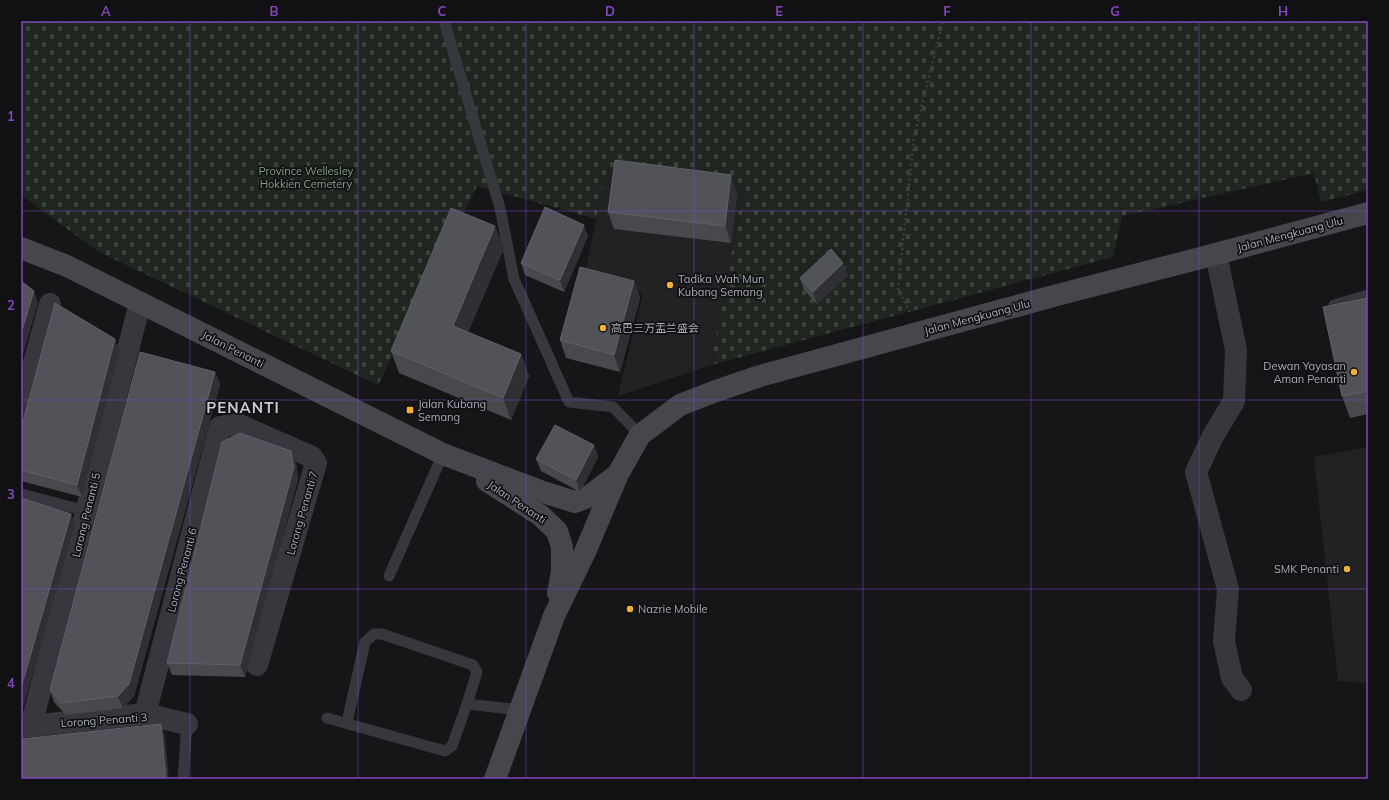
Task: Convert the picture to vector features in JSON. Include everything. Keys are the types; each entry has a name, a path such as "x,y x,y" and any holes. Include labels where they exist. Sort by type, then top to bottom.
{"main road":[{"name":"Jalan Mengkuang Ulu","path":"554,616 585,552 618,474 640,434 680,405 760,376 1061,294 1368,213"},
{"path":"21,231 67,266"},
{"name":"Jalan Penanti","path":"21,248 67,266 443,454 540,515 557,532 562,547 562,571 554,616"},
{"name":"Jalan Penanti","path":"443,454 543,492 575,502 588,497 618,474"},
{"path":"495,779 554,616"}],"street":[{"path":"1216,254 1236,350 1234,401 1213,436 1196,472 1228,589 1224,641 1232,678 1241,690"},
{"name":"Lorong Penanti 5","path":"26,727 87,511 140,303"},
{"path":"21,411 50,304"},
{"name":"Lorong Penanti 7","path":"220,426 237,424 312,457 316,463 257,665"},
{"name":"Lorong Penanti 6","path":"144,714 220,426"},
{"name":"Lorong Penanti 3","path":"26,727 144,714 187,724"}],"lane":[{"path":"444,21 500,208 514,279 569,402 613,407 640,434"},
{"path":"1334,305 1368,295"},
{"path":"388,576 443,454"},
{"path":"21,494 87,511"},
{"path":"327,718 347,722 444,751 452,746 477,672 473,665 382,634 374,634 365,642 347,722"},
{"path":"467,704 520,710"},
{"path":"183,779 187,724"}],"path":[{"path":"920,332 898,289 914,137 943,21"}],"shaded area":[{"name":"Tadika Wah Mun Kubang Semang","path":"607,169 744,186 711,365 618,396 643,293 584,277"},
{"name":"SMK Penanti","path":"1368,447 1368,683 1338,681 1314,457"}],"green space":[{"name":"Province Wellesley Hokkien Cemetery","path":"21,21 1368,21 1368,190 1321,202 1314,173 1122,216 1113,257 711,365 744,186 607,169 596,219 477,186 378,385 99,252 21,195"}],"building":[{"path":"615,160 731,175 725,226 608,212"},
{"path":"545,207 584,225 560,280 521,263"},
{"path":"451,208 495,226 453,326 521,354 503,398 391,351"},
{"path":"831,249 843,263 813,292 800,278"},
{"name":"高巴三万盂兰盛会","path":"580,267 634,281 614,355 560,340"},
{"path":"21,281 34,291 21,334"},
{"name":"Dewan Yayasan Aman Penanti","path":"1368,298 1368,391 1342,396 1323,307"},
{"path":"55,303 115,339 77,485 21,470 21,429"},
{"path":"140,352 215,372 129,684 118,696 61,703 50,690"},
{"path":"555,425 594,445 576,480 536,459"},
{"path":"240,433 291,451 294,467 240,665 167,663 222,442"},
{"path":"21,498 71,514 21,688"},
{"path":"161,724 166,779 21,779 21,739"}],"place":[{"name":"Tadika Wah Mun Kubang Semang","path":"670,285"},
{"name":"高巴三万盂兰盛会","path":"603,328"},
{"name":"Dewan Yayasan Aman Penanti","path":"1354,372"},
{"name":"Jalan Kubang Semang","path":"410,410"},
{"name":"SMK Penanti","path":"1347,569"},
{"name":"Nazrie Mobile","path":"630,609"}],"district":[{"name":"PENANTI","path":"243,407"}]}
